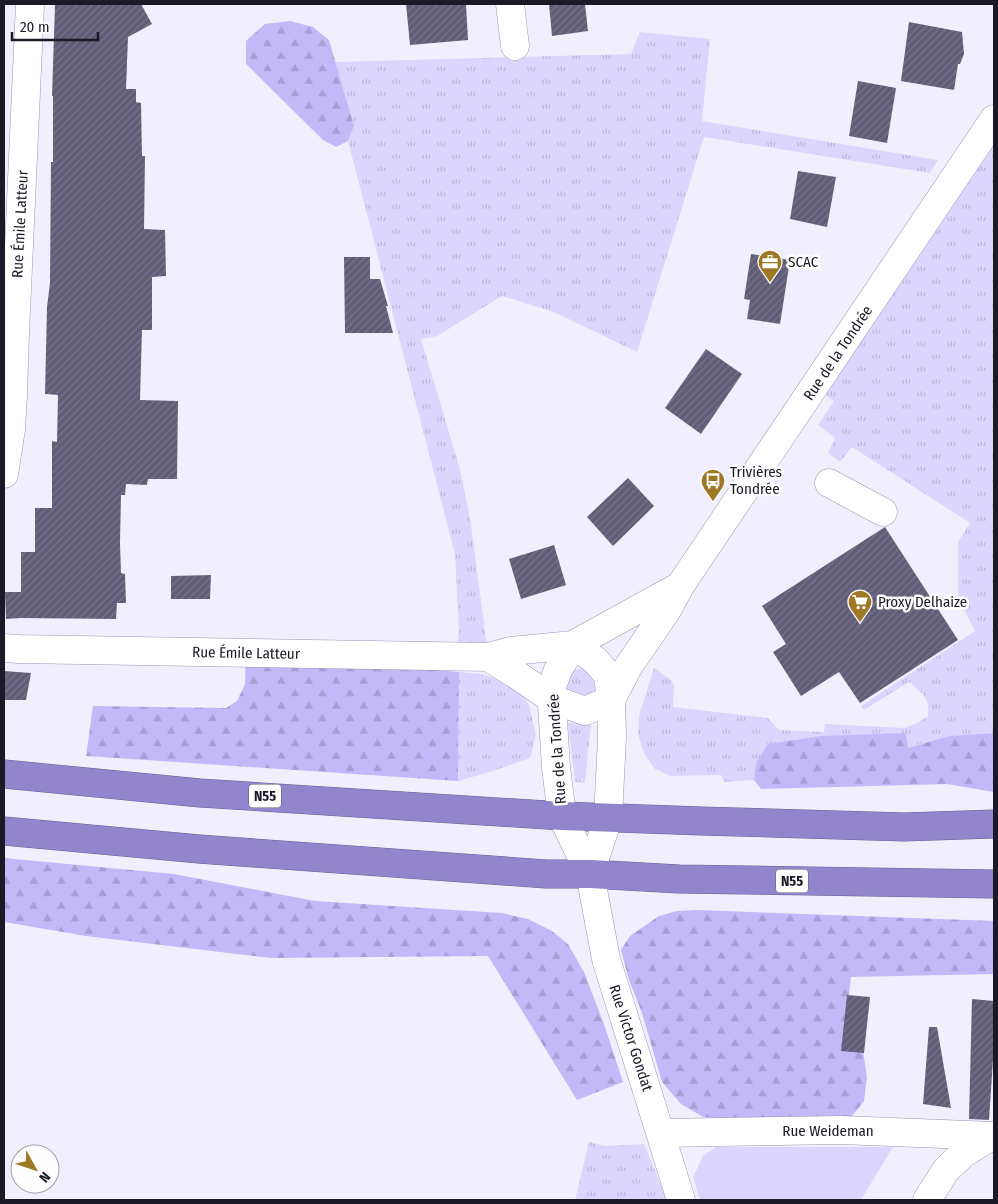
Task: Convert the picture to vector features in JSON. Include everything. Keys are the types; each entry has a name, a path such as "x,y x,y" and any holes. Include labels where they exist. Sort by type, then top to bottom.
{"highway":[{"name":"N55","path":"4,774 200,792 562,816 904,827 994,824"},
{"name":"N55","path":"4,831 199,849 536,874 590,874 679,879 994,884"}],"street":[{"name":"Rue Émile Latteur","path":"4,474 11,429 13,396 30,4"},
{"path":"510,4 515,46"},
{"name":"Rue de la Tondrée","path":"590,874 608,818 612,700 628,667 667,610 680,586 994,119"},
{"path":"829,482 883,512"},
{"name":"Rue de la Tondrée","path":"590,874 562,816 556,767 551,690 558,670 573,645 680,586"},
{"name":"Rue Émile Latteur","path":"4,648 488,657 511,651 573,645"},
{"path":"488,657 552,699 585,711 612,700 608,675 595,660 573,645"},
{"name":"Rue Victor Gondat","path":"590,874 606,959 682,1200"},
{"name":"Rue Weideman","path":"661,1133 841,1130 993,1136"},
{"path":"927,1200 946,1170 964,1153 993,1136"}],"green space":[{"path":"290,21 313,27 329,40 354,126 348,141 336,147 323,140 246,64 246,41 265,24"},
{"path":"640,32 710,39 702,121 938,160 930,173 704,137 637,352 554,312 502,296 437,336 421,339 460,469 470,518 487,646 456,656 459,631 455,554 348,141 354,126 335,62 631,54"},
{"path":"994,119 994,733 949,736 907,748 906,733 756,763 754,780 724,782 721,775 670,776 654,768 644,753 638,735 639,716 654,668 670,679 674,685 673,707 768,718 779,730 824,732 825,724 905,728 928,716 928,704 924,696 909,682 864,710 861,706 975,631 958,598 958,542 970,523 852,447 840,462 828,453 835,438 818,425 834,401 815,387"},
{"path":"246,653 459,672 458,781 86,756 93,706 226,708 237,701 245,684"},
{"path":"582,668 588,669 596,676 597,693 589,701 566,691 568,676 573,671"},
{"path":"459,672 482,674 519,689 529,705 536,735 530,758 458,781"},
{"path":"568,723 591,724 585,783 575,782"},
{"path":"906,733 908,748 949,736 994,733 994,792 947,784 761,789 754,780 756,763 768,744 822,736"},
{"path":"4,858 174,874 315,901 502,913 528,919 552,931 568,944 584,972 623,1082 577,1100 488,956 271,958 86,936 4,922"},
{"path":"697,910 994,921 994,974 851,977 845,1030 863,1051 867,1077 864,1101 841,1130 703,1117 681,1104 662,1082 621,950 630,936 659,916 677,911"},
{"path":"589,1142 605,1146 644,1144 667,1200 575,1200"},
{"path":"716,1147 893,1147 861,1200 700,1200 693,1177 703,1156"}],"building":[{"path":"55,4 141,4 152,24 128,37 126,89 136,89 136,102 141,103 142,156 145,156 144,229 165,230 166,276 152,277 152,330 142,330 140,400 178,401 177,479 148,479 147,485 126,484 125,495 121,495 121,573 125,574 126,603 117,603 116,619 6,619 5,592 21,592 21,552 35,552 35,508 52,508 52,441 57,442 58,395 45,394 47,307 50,283"},
{"path":"406,4 466,4 468,40 410,45"},
{"path":"549,4 585,4 588,31 552,36"},
{"path":"909,22 962,32 964,54 960,64 958,64 954,90 901,81"},
{"path":"858,81 896,88 887,143 849,136"},
{"path":"798,171 836,177 827,227 790,219"},
{"path":"751,254 790,260 780,324 747,319 750,300 744,299"},
{"path":"344,257 370,257 370,279 380,279 393,333 345,333"},
{"path":"706,349 742,374 701,434 665,408"},
{"path":"628,478 654,506 613,546 587,517"},
{"name":"Proxy Delhaize","path":"885,527 958,640 860,703 839,672 801,696 773,652 786,644 762,606"},
{"path":"554,545 566,585 521,599 509,559"},
{"path":"211,575 210,599 171,599 171,576"},
{"path":"4,671 31,673 26,700 4,700"},
{"path":"847,995 870,997 864,1053 841,1051"},
{"path":"972,999 994,1001 994,1045 989,1120 969,1119"},
{"path":"929,1027 937,1027 951,1108 923,1104"}],"place":[{"name":"SCAC","path":"770,283"},
{"name":"Trivières Tondrée","path":"713,502"},
{"name":"Proxy Delhaize","path":"860,623"}]}
